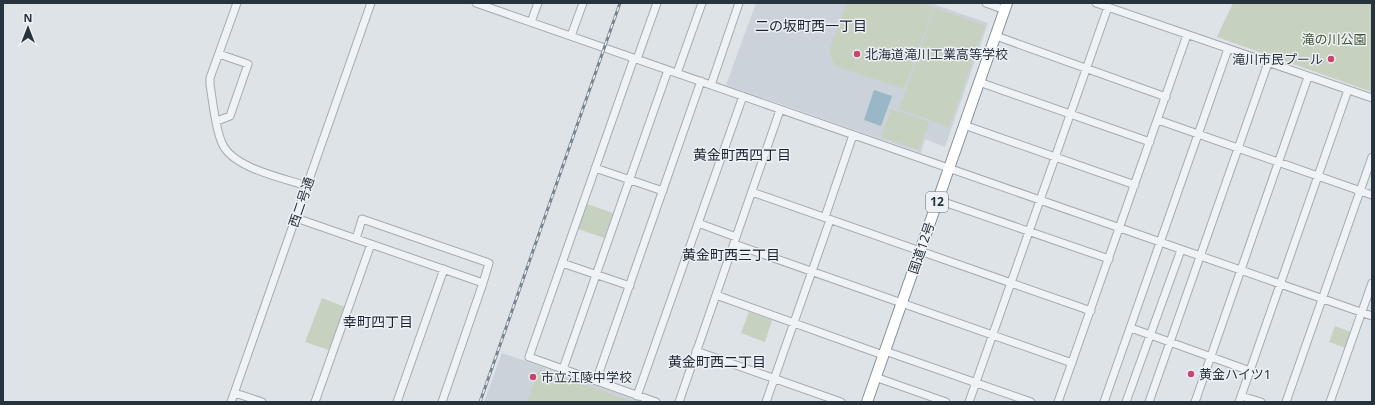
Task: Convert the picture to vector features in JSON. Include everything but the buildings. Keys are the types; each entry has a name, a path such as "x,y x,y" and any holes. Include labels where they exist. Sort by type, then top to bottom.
{"highway":[{"name":"国道12号","path":"867,402 1006,6"}],"street":[{"path":"237,3 210,78 221,142 233,158 243,164 307,186"},
{"name":"西二号通","path":"231,402 371,3"},
{"path":"476,3 492,6 531,22 780,110 1372,316"},
{"path":"531,22 538,3"},
{"path":"571,36 583,3"},
{"path":"656,402 529,357 635,58 657,3"},
{"path":"677,73 702,3"},
{"path":"711,85 739,3"},
{"path":"986,3 1006,6"},
{"path":"1096,3 1372,98"},
{"path":"969,402 1108,7"},
{"path":"1058,402 1187,35"},
{"path":"996,36 1166,97"},
{"path":"1104,402 1228,49"},
{"path":"217,121 230,116 248,64 219,54"},
{"path":"1149,402 1268,63"},
{"path":"563,369 668,70"},
{"path":"1196,402 1308,76"},
{"path":"596,381 701,81"},
{"path":"979,82 1150,142"},
{"path":"1261,402 1240,399 1348,90"},
{"path":"637,396 743,96"},
{"path":"679,402 780,110"},
{"path":"1158,120 1279,164 1372,195"},
{"path":"964,125 1135,185"},
{"path":"766,402 811,271 853,135"},
{"path":"1286,402 1372,157"},
{"path":"596,168 663,191"},
{"path":"752,192 919,252 1091,311"},
{"path":"938,200 1109,259"},
{"path":"296,218 483,283"},
{"path":"356,238 362,219 489,263 442,402"},
{"path":"698,223 811,271 1072,363"},
{"path":"315,402 371,244"},
{"path":"1126,402 1181,250"},
{"path":"562,263 630,286"},
{"path":"397,402 444,269"},
{"path":"1330,402 1372,283"},
{"path":"716,296 1031,402"},
{"path":"1131,328 1250,371"},
{"path":"696,351 841,402"},
{"path":"876,377 946,402"},
{"path":"235,393 262,402"}],"shaded area":[{"name":"北海道滝川工業高等学校","path":"756,3 930,3 988,23 945,147 925,139 921,153 726,85"},
{"name":"市立江陵中学校","path":"502,353 642,402 484,402"}],"green space":[{"path":"846,3 920,3 934,8 904,89 835,66 829,52"},
{"name":"滝の川公園","path":"1233,3 1372,3 1372,92 1217,37"},
{"path":"935,8 985,26 949,127 899,109"},
{"path":"891,109 929,122 919,150 881,137"},
{"path":"587,204 613,213 604,238 578,229"},
{"path":"322,298 345,307 329,350 305,342"},
{"path":"749,312 772,320 765,342 741,333"},
{"path":"1335,326 1351,332 1346,348 1329,342"},
{"path":"539,369 633,402 527,402"}],"water":[{"path":"874,90 892,96 881,126 864,120"}],"railway":[{"path":"480,402 620,3"}],"place":[{"name":"北海道滝川工業高等学校","path":"857,54"},
{"name":"滝川市民プール","path":"1331,59"},
{"name":"黄金ハイツ1","path":"1191,374"},
{"name":"市立江陵中学校","path":"533,377"}],"district":[{"name":"二の坂町西一丁目","path":"811,26"},
{"name":"黄金町西四丁目","path":"742,155"},
{"name":"黄金町西三丁目","path":"731,255"},
{"name":"幸町四丁目","path":"378,322"},
{"name":"黄金町西二丁目","path":"717,362"}]}
